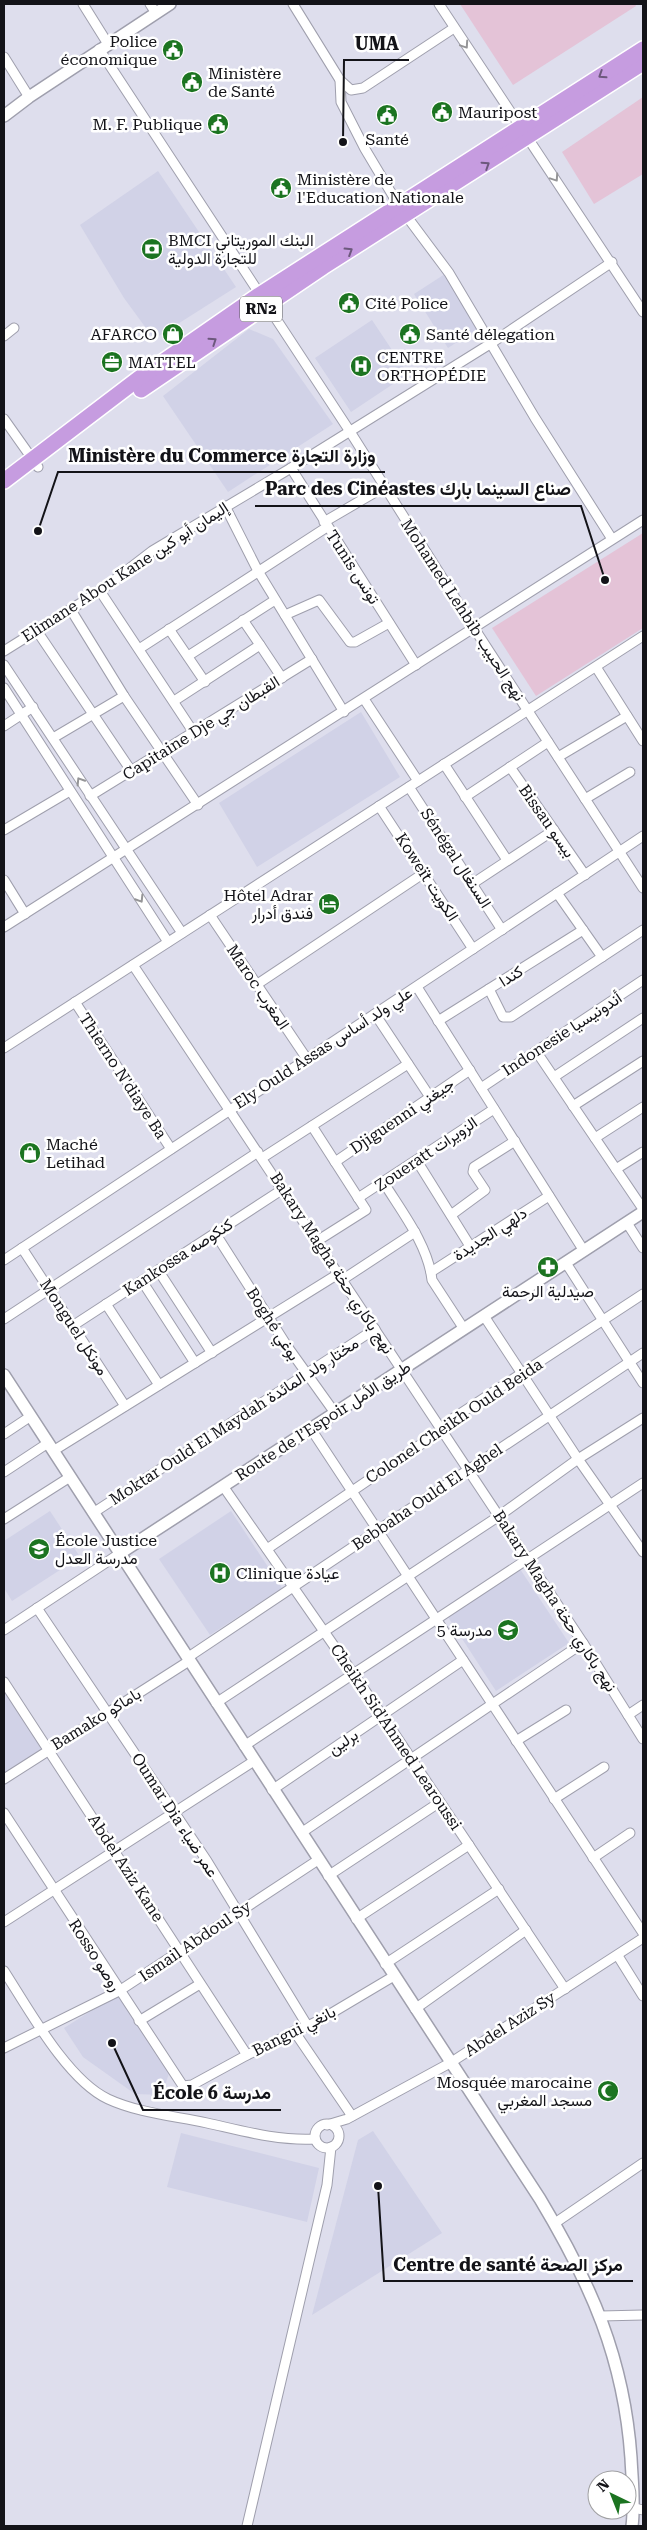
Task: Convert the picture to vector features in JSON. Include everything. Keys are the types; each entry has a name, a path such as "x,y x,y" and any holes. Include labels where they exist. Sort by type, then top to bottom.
{"highway":[{"name":"RN2","path":"524,133 643,49"},
{"name":"RN2","path":"4,492 35,463 138,379 524,133 643,63"},
{"name":"RN2","path":"4,481 35,463"}],"street":[{"name":"Mohamed Lehbib نهج الحبيب","path":"83,4 103,46 263,301 349,430 474,628 643,888"},
{"path":"4,116 153,8 170,4"},
{"path":"293,4 340,80 351,90 363,88 454,28"},
{"path":"439,4 612,262 643,312"},
{"path":"4,57 29,97"},
{"path":"340,80 341,102 348,119 403,211 449,274 535,418 612,539"},
{"name":"Elimane Abou Kane إليمان أبو كين","path":"4,651 100,591 152,551 291,468 349,430 490,344 612,262"},
{"path":"4,336 14,328"},
{"path":"4,419 35,463"},
{"name":"Tunis تونس","path":"291,468 416,666"},
{"path":"139,649 258,572 384,486"},
{"path":"225,506 258,572 344,712"},
{"path":"4,927 643,520"},
{"path":"100,591 194,733"},
{"path":"188,656 275,600"},
{"path":"285,615 319,600 350,642 355,642 389,623"},
{"path":"70,610 124,696 198,805"},
{"path":"243,620 282,678"},
{"path":"170,629 205,682"},
{"path":"37,631 132,772"},
{"path":"4,1048 643,636"},
{"path":"174,702 260,646"},
{"name":"Capitaine Dje القبطان جي","path":"90,796 132,772 312,659"},
{"path":"4,665 182,933"},
{"path":"596,666 643,740"},
{"path":"4,688 168,942"},
{"path":"53,738 124,696"},
{"path":"364,699 418,781"},
{"path":"4,726 33,707"},
{"path":"558,757 626,716"},
{"path":"465,796 548,742"},
{"path":"444,764 507,860"},
{"name":"Bissau بيسو","path":"510,767 585,875"},
{"path":"585,799 630,772"},
{"name":"Sénégal السنغال","path":"409,787 502,930"},
{"path":"4,830 70,791"},
{"name":"Koweït الكويت","path":"379,806 473,949"},
{"path":"472,884 554,830"},
{"name":"Ely Ould Assas علي ولد أساس","path":"4,1260 643,836"},
{"path":"256,985 424,873"},
{"path":"4,880 25,914"},
{"path":"557,893 602,957"},
{"name":"Maroc المغرب","path":"210,915 307,1059"},
{"name":"كندا","path":"438,1021 582,930"},
{"path":"488,990 503,1016 511,1017 643,930"},
{"name":"Bakary Magha نهج باكاري حخة","path":"133,965 583,1643 643,1739"},
{"name":"Indonesie أندونيسيا","path":"481,1088 643,980"},
{"path":"417,986 584,1251"},
{"name":"Thierno N'diaye Ba","path":"75,1002 171,1149"},
{"path":"375,1014 430,1097"},
{"path":"554,1077 643,1018"},
{"path":"536,1051 643,1211"},
{"path":"573,1106 643,1061"},
{"path":"4,1319 260,1155 312,1126 408,1064"},
{"name":"Djiguenni جيغني","path":"335,1162 470,1070"},
{"path":"595,1138 643,1107"},
{"name":"Zoueratt الزويرات","path":"358,1198 384,1183 494,1108"},
{"path":"312,1126 366,1210 317,1241"},
{"path":"451,1215 483,1193 484,1187 473,1172 474,1167 515,1142"},
{"path":"616,1169 643,1152"},
{"path":"417,1161 470,1246"},
{"path":"384,1183 415,1232 431,1272 432,1280 464,1330"},
{"name":"Kankossa كنكوصه","path":"74,1325 282,1189"},
{"name":"دلهي الجديدة","path":"431,1272 549,1196"},
{"name":"Route de l’Espoir طريق الأمل","path":"4,1630 643,1211"},
{"path":"627,1223 643,1248"},
{"path":"4,1472 125,1406 268,1316 340,1277 415,1232"},
{"name":"Boghé بوغي","path":"215,1234 307,1375 335,1413"},
{"name":"Monguel مونكل","path":"22,1248 50,1288 125,1406"},
{"path":"566,1263 643,1383"},
{"path":"158,1270 212,1353"},
{"path":"142,1281 195,1363"},
{"name":"Colonel Cheikh Ould Beida","path":"267,1549 442,1430 449,1421 643,1294"},
{"path":"106,1304 158,1386"},
{"path":"484,1316 578,1459 643,1550"},
{"name":"Moktar Ould El Maydah مختار ولد المائدة","path":"93,1513 375,1329"},
{"name":"Bebbaha Ould El Aghel","path":"188,1660 293,1586 643,1354"},
{"path":"4,1375 567,2244 601,2316 617,2365 625,2407 639,2509 632,2526"},
{"path":"4,1434 30,1416"},
{"path":"216,1703 499,1516 578,1459 643,1418"},
{"path":"311,1429 643,1933"},
{"path":"4,1518 70,1476"},
{"path":"244,1746 643,1483"},
{"name":"Cheikh Sid'Ahmed Learoussi","path":"223,1486 382,1715 565,1989"},
{"name":"Oumar Dia عمر ضياء","path":"37,1608 174,1813 238,1912 307,2025"},
{"path":"301,1834 493,1706 583,1643"},
{"name":"Bamako باماكو","path":"4,1779 188,1660"},
{"name":"برلين","path":"272,1790 463,1660"},
{"name":"Abdel Aziz Kane","path":"4,1682 246,2055"},
{"path":"628,1715 643,1705"},
{"path":"516,1741 566,1710"},
{"path":"4,1922 254,1761"},
{"path":"554,1799 604,1767"},
{"path":"328,1876 440,1802"},
{"name":"Rosso روصو","path":"4,1813 178,2083 185,2087 192,2085"},
{"path":"593,1858 630,1833"},
{"path":"356,1919 469,1845"},
{"name":"Ismail Abdoul Sy","path":"4,2048 119,1991 318,1860"},
{"path":"385,1964 499,1889"},
{"path":"415,2009 526,1930"},
{"name":"Abdel Aziz Sy","path":"327,2125 349,2117 450,2063 618,1956 643,1938"},
{"path":"618,1956 643,1996"},
{"path":"4,1971 42,2029 78,2075 101,2096 148,2111 278,2138 315,2139 323,2148 331,2147 336,2143 349,2117 294,2031"},
{"name":"Bangui بانغي","path":"192,2085 246,2055 307,2025 394,1976"},
{"path":"139,2021 200,1984"},
{"path":"315,2139 319,2127 327,2125 336,2130 338,2136"},
{"path":"247,2526 327,2185 331,2147"},
{"path":"555,2223 643,2163"},
{"path":"601,2316 643,2314"}],"shaded area":[{"path":"460,4 635,4 636,6 513,85"},
{"path":"643,97 643,174 594,204 562,152"},
{"name":"BMCI البنك الموريتاني للتجارة الدولية","path":"158,171 236,287 154,339 124,298 80,225"},
{"path":"445,274 477,329 448,348 414,294"},
{"name":"CENTRE ORTHOPÉDIE","path":"372,320 408,374 351,412 315,358"},
{"path":"249,329 273,339 333,424 228,492 163,396"},
{"path":"643,533 643,628 536,696 492,628"},
{"path":"361,712 400,777 257,867 219,803"},
{"name":"École Justice مدرسة العدل","path":"50,1511 80,1557 12,1601 4,1588 4,1541"},
{"name":"Clinique عيادة","path":"231,1511 282,1588 210,1635 159,1559"},
{"name":"مدرسة 5","path":"520,1569 569,1643 496,1691 448,1617"},
{"path":"4,1687 44,1747 4,1774"},
{"path":"118,1994 169,2073 162,2095 135,2094 83,2057 64,2028"},
{"path":"373,2131 442,2233 312,2315 358,2140"},
{"path":"181,2133 319,2168 307,2222 167,2187"}],"place":[{"name":"Police économique","path":"173,50"},
{"name":"Ministère de Santé","path":"192,82"},
{"name":"Mauripost","path":"442,112"},
{"name":"Santé","path":"387,115"},
{"name":"M. F. Publique","path":"218,124"},
{"name":"UMA","path":"343,142"},
{"name":"Ministère de l'Education Nationale","path":"281,188"},
{"name":"BMCI البنك الموريتاني للتجارة الدولية","path":"152,249"},
{"name":"Cité Police","path":"349,303"},
{"name":"AFARCO","path":"173,334"},
{"name":"Santé délegation","path":"410,334"},
{"name":"MATTEL","path":"112,362"},
{"name":"CENTRE ORTHOPÉDIE","path":"361,366"},
{"name":"Ministère du Commerce وزارة التجارة","path":"38,531"},
{"name":"Parc des Cinéastes صناع السينما بارك","path":"605,580"},
{"name":"Hôtel Adrar فندق أدرار","path":"329,904"},
{"name":"Maché Letihad","path":"30,1153"},
{"name":"صيدلية الرحمة","path":"548,1267"},
{"name":"École Justice مدرسة العدل","path":"39,1549"},
{"name":"Clinique عيادة","path":"220,1573"},
{"name":"مدرسة 5","path":"508,1630"},
{"name":"École 6 مدرسة","path":"112,2043"},
{"name":"Mosquée marocaine مسجد المغربي","path":"608,2091"},
{"name":"Centre de santé مركز الصحة","path":"378,2186"}]}
